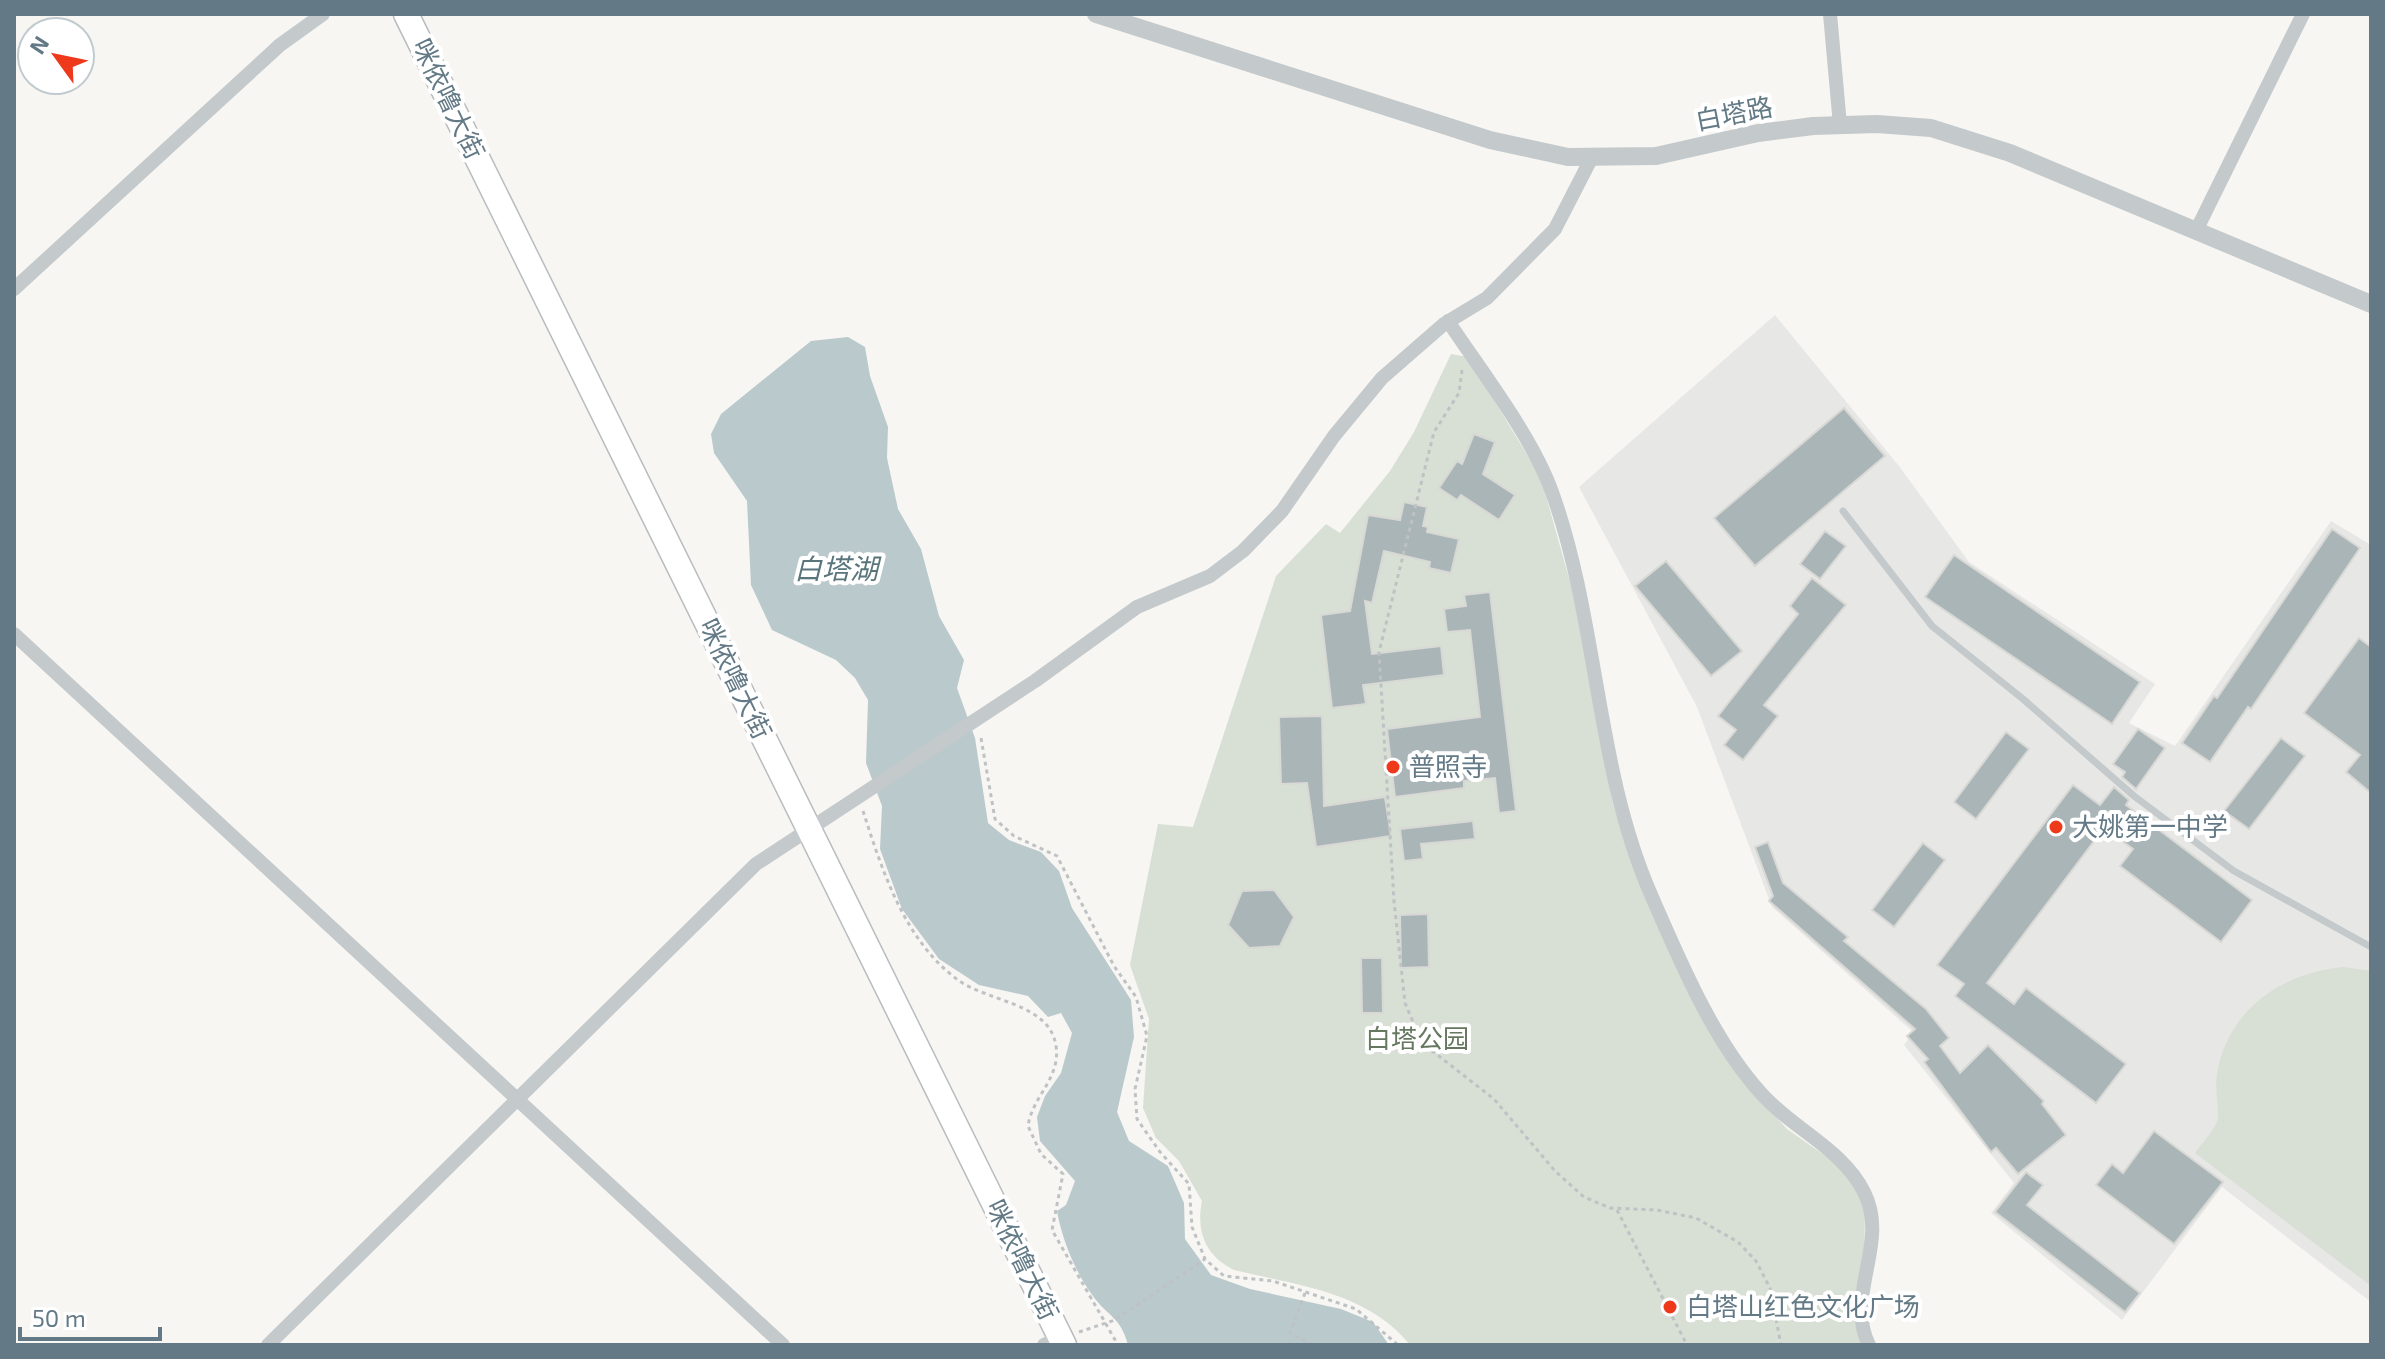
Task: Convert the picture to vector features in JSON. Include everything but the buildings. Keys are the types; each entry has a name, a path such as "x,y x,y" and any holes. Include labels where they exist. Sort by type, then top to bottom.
{"highway":[{"name":"咪依噜大街","path":"406,14 809,828 1056,1343"}],"street":[{"path":"14,289 280,45 323,14"},
{"name":"白塔路","path":"1096,14 1490,140 1545,154 1591,159 1656,156 1758,133 1840,125 1912,126 1963,137 2371,304"},
{"path":"1830,14 1840,125"},
{"path":"2196,231 2303,14"},
{"path":"268,1345 756,864 978,718 1137,607 1210,576 1243,551 1282,511 1334,436 1382,378 1448,321 1487,298 1555,229 1591,159"},
{"path":"1448,321 1552,490 1584,613 1622,808 1640,867 1665,924 1721,1037 1742,1072 1780,1113 1845,1166 1864,1190 1874,1233 1861,1305 1861,1323 1869,1345"},
{"path":"14,634 783,1345"}],"lane":[{"path":"1843,511 1932,626 2023,699 2134,796 2206,852 2259,887 2371,947"}],"path":[{"path":"1462,362 1459,393 1434,432 1379,652 1394,901 1405,1003 1422,1043 1494,1099 1572,1187 1596,1204 1617,1209 1678,1213 1712,1225 1738,1242 1756,1261 1770,1288 1781,1345"},
{"path":"978,718 995,819 1014,836 1057,856 1114,966 1136,997 1147,1036 1135,1089 1137,1119 1160,1152 1189,1184 1192,1227 1205,1259 1224,1276 1273,1281 1363,1313 1398,1345"},
{"path":"858,796 881,863 919,943 961,983 1031,1012 1052,1032 1056,1063 1028,1126 1041,1154 1063,1174 1061,1196 1051,1222 1055,1238 1108,1322 1118,1345"},
{"path":"1617,1209 1687,1345"},
{"path":"1056,1343 1115,1320 1205,1259"},
{"path":"1305,1292 1290,1333 1315,1345 1339,1345"}],"shaded area":[{"name":"大姚第一中学","path":"1775,315 1899,466 1969,562 2155,684 2129,723 2175,746 2331,521 2371,545 2371,1302 2222,1187 2122,1320 1991,1213 2014,1183 1904,1045 1913,1032 1772,907 1697,707 1579,487"}],"green space":[{"name":"白塔公园","path":"1451,354 1468,357 1541,478 1580,618 1613,804 1644,894 1744,1083 1787,1129 1831,1160 1854,1183 1865,1204 1863,1345 1410,1345 1393,1327 1352,1302 1306,1286 1234,1270 1216,1258 1202,1232 1202,1201 1179,1161 1156,1138 1143,1108 1149,1019 1130,965 1158,824 1193,827 1276,576 1326,524 1340,533 1390,471 1414,432"},
{"path":"2344,967 2371,971 2371,1286 2195,1153 2217,1121 2217,1074 2232,1031 2245,1013 2280,986 2321,970"}],"water":[{"name":"白塔湖","path":"848,337 865,347 870,376 888,427 887,458 898,509 921,549 939,616 964,660 957,688 975,738 988,823 1009,840 1041,852 1059,871 1072,908 1131,1000 1134,1037 1117,1112 1129,1141 1168,1166 1184,1203 1185,1239 1211,1275 1250,1289 1341,1309 1373,1322 1389,1345 1128,1345 1118,1323 1080,1277 1062,1233 1057,1211 1066,1205 1075,1181 1040,1141 1037,1117 1045,1096 1061,1073 1072,1033 1061,1013 1048,1017 1028,996 979,985 939,959 902,909 880,849 882,806 866,763 868,700 855,678 836,660 772,630 751,585 747,501 714,453 711,434 721,414 811,341"}],"place":[{"name":"普照寺","path":"1393,767"},
{"name":"大姚第一中学","path":"2056,827"},
{"name":"白塔山红色文化广场","path":"1670,1307"}]}
